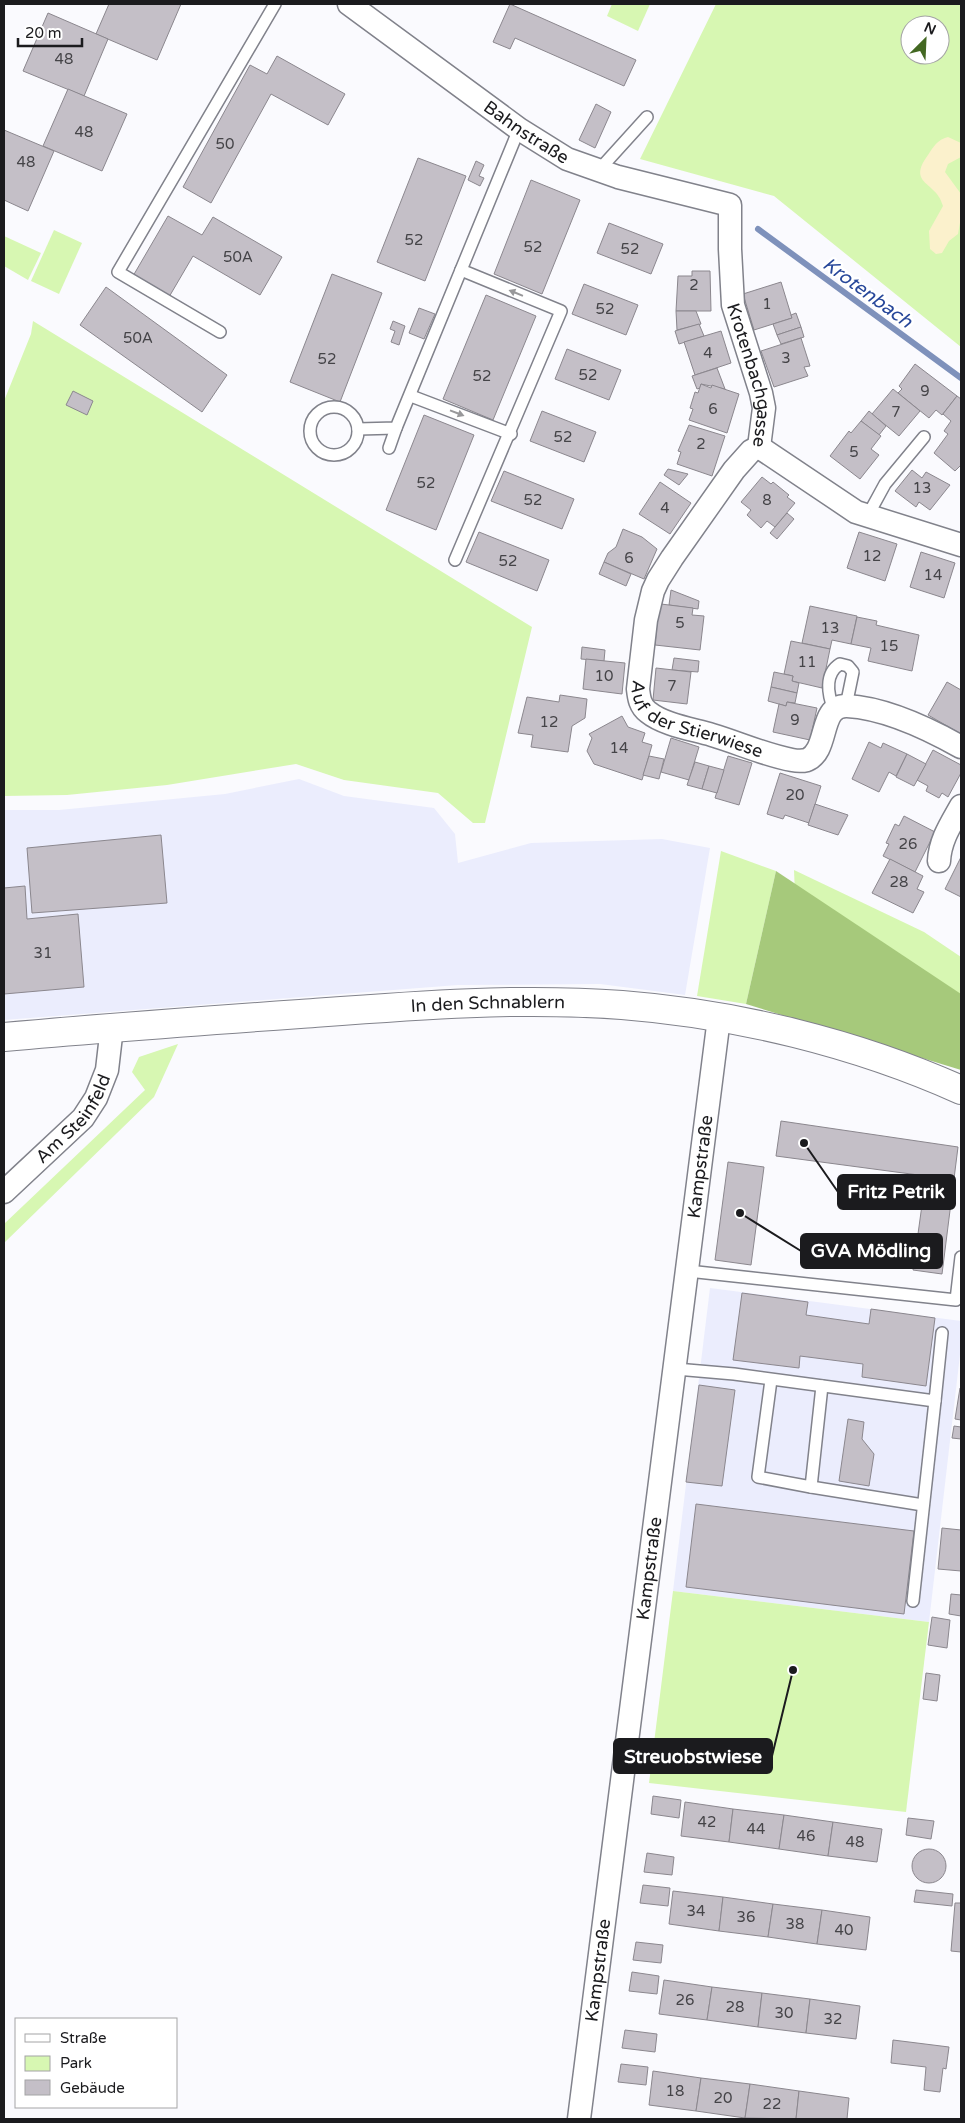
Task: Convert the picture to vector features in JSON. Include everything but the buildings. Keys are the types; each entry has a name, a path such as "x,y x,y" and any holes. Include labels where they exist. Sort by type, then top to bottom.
{"street":[{"name":"Bahnstraße","path":"349,4 463,80 519,129 567,159 599,170 730,205"},
{"name":"Krotenbachgasse","path":"730,205 733,305 764,408 759,447 844,506 867,517 961,545"},
{"name":"Auf der Stierwiese","path":"759,447 750,451 734,470 672,558 653,591 646,620 638,689 643,708 659,718 794,760 809,759 814,755 822,742 830,716 840,708 868,710 919,725 961,747"},
{"path":"939,861 940,848 945,835 961,806"},
{"name":"In den Schnablern","path":"4,1037 112,1027 444,1004 517,1002 623,1005 719,1018 790,1032 927,1075 961,1090"},
{"name":"Kampstraße","path":"579,2119 676,1369 719,1018"},
{"name":"Am Steinfeld","path":"4,1192 83,1118 96,1098 107,1070 112,1027"}],"lane":[{"path":"220,332 118,272 274,4"},
{"path":"599,170 648,117"},
{"path":"389,448 519,129"},
{"path":"455,560 511,434 561,311 461,270"},
{"path":"411,396 511,434"},
{"path":"335,407 351,414 356,421 358,429 358,438 349,451 333,456 317,449 310,434 313,419 319,412 326,408 335,407"},
{"path":"358,429 396,428"},
{"path":"867,517 885,484 924,437"},
{"path":"688,1271 956,1300 961,1257"},
{"path":"912,1601 942,1333"},
{"path":"676,1369 822,1386 935,1402"},
{"path":"771,1380 758,1478 923,1505"},
{"path":"811,1487 822,1386"}],"shaded area":[{"path":"299,779 344,796 434,808 455,834 458,863 531,843 662,839 710,848 685,995 600,984 458,985 4,1020 4,810 59,810 225,794"},
{"path":"710,1288 961,1321 961,1346 929,1622 673,1591"}],"green space":[{"path":"612,4 650,4 638,31 607,16"},
{"path":"716,4 961,4 961,347 774,196 640,159"},
{"path":"54,230 82,243 59,294 31,281"},
{"path":"4,236 41,253 28,280 4,266"},
{"path":"33,321 532,627 485,823 473,823 438,793 344,780 296,764 167,785 67,795 4,796 4,401 31,334"},
{"path":"721,851 776,871 746,1004 697,996"},
{"path":"794,870 924,932 961,957 961,1051 797,944"},
{"path":"776,871 961,994 961,1070 746,1004"},
{"path":"178,1044 154,1097 4,1243 4,1224 145,1090 132,1072 139,1057"},
{"path":"673,1591 929,1622 906,1812 649,1783"}],"sand":[{"path":"948,137 961,143 961,157 948,164 945,172 961,194 961,217 958,234 949,241 942,253 936,254 930,249 929,231 943,206 940,198 921,178 920,172 922,165 934,146"}],"waterway":[{"name":"Krotenbach","path":"758,229 961,378"}],"place":[{"name":"Fritz Petrik","path":"804,1143"},
{"name":"GVA Mödling","path":"740,1213"},
{"name":"Streuobstwiese","path":"793,1670"}]}
